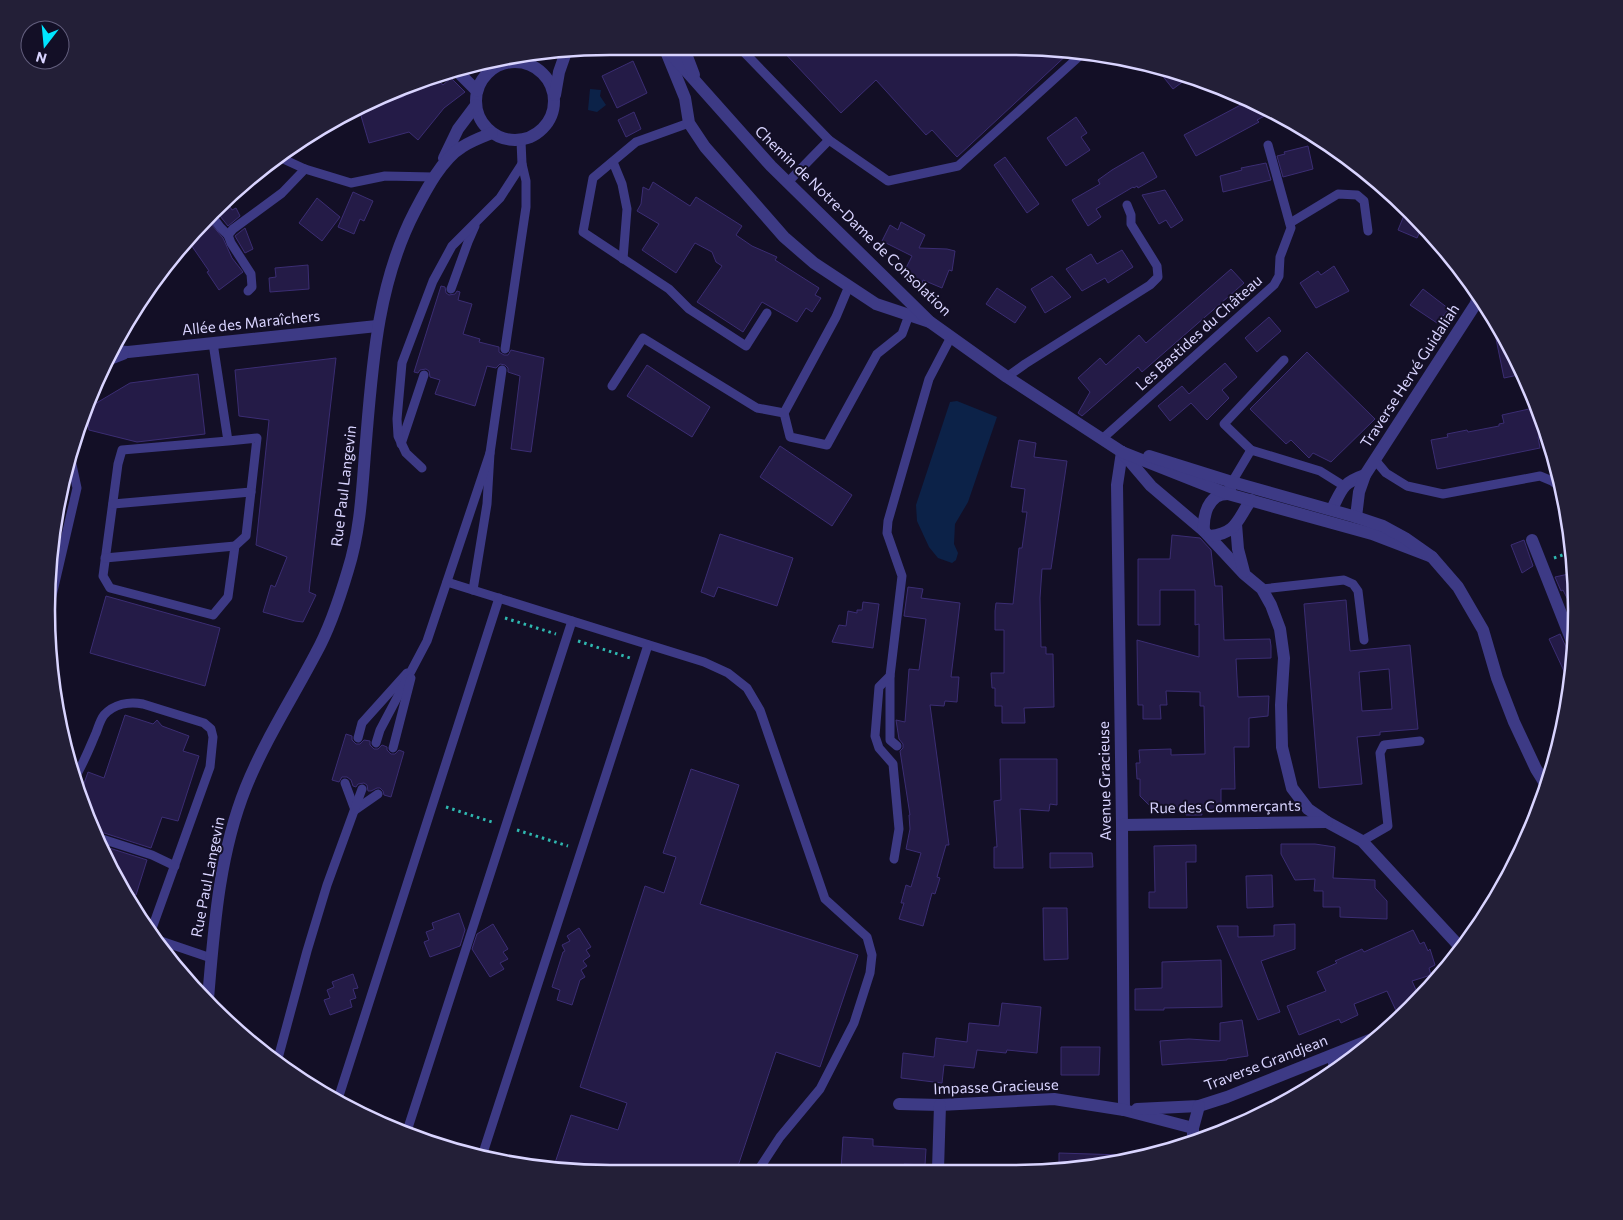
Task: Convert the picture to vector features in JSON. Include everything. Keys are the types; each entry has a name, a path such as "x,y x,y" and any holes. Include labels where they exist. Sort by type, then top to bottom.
{"street":[{"path":"668,55 685,98 689,123 705,147 784,237 814,263 876,304 930,322"},
{"name":"Chemin de Notre-Dame de Consolation","path":"672,55 771,166 930,322 1007,377 1122,452 1151,486 1207,533 1244,574 1262,589 1271,605 1280,629 1284,658 1282,747 1292,788 1308,809 1362,841 1456,943"},
{"name":"Chemin de Notre-Dame de Consolation","path":"686,55 697,85"},
{"path":"495,67 482,79 477,91 476,105 478,115 492,133 502,139 521,141 540,132 550,122 554,109 554,95 559,72 564,57"},
{"path":"532,61 548,79 554,95"},
{"path":"461,75 477,91"},
{"name":"Rue Paul Langevin","path":"207,990 220,881 234,820 247,784 270,736 318,651 349,568 358,528 377,326 385,291 402,235 436,174 458,129 476,105"},
{"name":"Rue Paul Langevin","path":"436,174 459,148 492,133"},
{"name":"Traverse Hervé Guidaliah","path":"1356,517 1359,492 1365,475 1475,304"},
{"name":"Allée des Maraîchers","path":"119,351 377,326"},
{"name":"Allée des Maraîchers","path":"117,356 128,352"},
{"name":"Chemin de Notre-Dame de Consolation","path":"1122,452 1141,453 1230,488 1251,500 1372,534 1432,557"},
{"name":"Avenue Gracieuse","path":"1122,452 1117,485 1124,1110"},
{"name":"Traverse Hervé Guidaliah","path":"1344,486 1351,480 1365,475"},
{"path":"1332,509 1344,486"},
{"name":"Chemin de Notre-Dame de Consolation","path":"1230,488 1332,509 1383,526 1405,538 1432,557 1458,587 1483,630 1497,678 1514,722 1542,778"},
{"path":"1244,574 1238,549 1238,520 1236,501 1230,488 1217,496 1211,503 1203,522 1207,533 1219,535 1230,530 1238,520 1251,500"},
{"path":"1532,540 1567,630"},
{"name":"Rue des Commerçants","path":"1122,825 1327,822"},
{"name":"Traverse Grandjean","path":"1193,1134 1198,1106 1227,1097 1357,1045"},
{"path":"1333,1055 1334,1062"},
{"name":"Impasse Gracieuse","path":"898,1104 940,1105 1054,1099 1124,1110 1193,1134"},
{"path":"938,1165 940,1105"},
{"name":"Impasse Gracieuse","path":"1124,1110 1198,1106"}],"lane":[{"path":"747,55 829,140 888,181 958,166 1076,59"},
{"path":"689,123 636,142 593,178 583,232 669,289 689,309 746,346 767,313"},
{"path":"788,183 829,140"},
{"path":"505,349 526,207 526,181 522,164 521,141"},
{"path":"1268,145 1290,223 1338,194 1348,194 1357,196 1364,201 1368,231"},
{"path":"286,160 305,169 351,183 385,176 436,174"},
{"path":"613,162 622,184 627,209 623,259"},
{"path":"422,468 406,453 398,436 396,419 402,363 433,281 452,246 500,198 522,164"},
{"path":"228,235 233,229 282,193 305,169"},
{"path":"1007,377 1150,285 1158,276 1156,266 1131,224 1130,214 1126,205"},
{"path":"451,289 468,242 480,218"},
{"path":"215,221 228,235 251,274 252,287 248,291"},
{"name":"Les Bastides du Château","path":"1102,439 1274,284 1279,276 1280,257 1291,228 1290,223"},
{"path":"848,286 836,316 784,413 790,437 827,444 877,354 902,334 909,315"},
{"path":"897,746 890,740 890,676 902,576 887,533 888,521 929,379 951,337"},
{"path":"612,386 643,338 757,408 784,413"},
{"path":"213,343 228,441"},
{"path":"1284,360 1224,424 1251,450 1320,471 1344,486"},
{"path":"473,590 487,504 490,453 502,370"},
{"path":"401,444 424,375"},
{"path":"257,438 251,492 246,536 236,546 228,597 213,615 110,588 102,576 122,450 257,438"},
{"path":"1230,488 1251,450"},
{"path":"376,743 380,730 427,641 490,453"},
{"path":"1375,460 1386,472 1407,486 1443,494 1540,476 1553,482"},
{"path":"56,575 77,488 73,470"},
{"path":"113,504 251,492"},
{"path":"105,558 236,546"},
{"path":"1262,589 1344,580 1353,584 1358,591 1364,640"},
{"path":"447,582 704,662 728,673 747,688 760,710 825,899 867,937 872,956 870,974 854,1024 820,1089 780,1137 762,1165"},
{"path":"340,1095 499,598"},
{"path":"408,1127 572,621"},
{"path":"484,1150 648,645"},
{"path":"358,738 362,723 415,664"},
{"path":"393,748 415,664"},
{"path":"890,676 879,687 876,736 879,748 893,764 899,829 894,859"},
{"path":"79,771 103,716 124,703 134,702 143,704 204,723 210,728 213,737 210,767 153,924"},
{"path":"1362,841 1388,826 1380,753 1384,745 1420,742"},
{"path":"345,784 355,810"},
{"path":"279,1055 327,885 362,789"},
{"path":"355,810 378,794"},
{"path":"105,840 152,855 174,866"},
{"path":"166,943 211,958"}],"path":[{"path":"509,602 504,618 642,662"},
{"path":"433,803 581,851"}],"water":[{"path":"590,89 601,90 600,96 606,105 597,112 588,110"},
{"path":"957,401 997,417 968,502 955,524 954,544 958,553 956,560 952,563 938,558 929,547 917,521 916,505 950,402"}],"building":[{"path":"787,55 1013,55 1064,58 957,157 932,130 926,135 876,80 841,113"},
{"path":"633,61 647,93 617,108 602,76"},
{"path":"1162,76 1183,82 1173,89"},
{"path":"451,78 465,92 444,108 418,140 409,132 369,143 361,114 390,100 403,97 407,94 432,84 439,82 443,85"},
{"path":"1242,105 1265,116 1257,120 1259,122 1196,156 1184,135"},
{"path":"634,112 641,129 626,137 618,120"},
{"path":"1076,117 1087,133 1081,137 1090,150 1066,166 1047,138"},
{"path":"1308,146 1313,169 1283,177 1277,156 1285,154 1284,152"},
{"path":"1143,152 1157,177 1138,188 1137,186 1133,187 1096,209 1101,217 1088,226 1072,200 1100,184 1098,180 1112,170"},
{"path":"1005,157 1039,204 1027,213 994,165"},
{"path":"1266,163 1271,180 1223,192 1220,176 1242,170 1241,168"},
{"path":"653,182 690,206 696,197 742,226 736,235 752,246 777,257 775,260 819,288 815,295 821,298 812,312 806,308 797,322 762,302 743,332 697,302 722,266 716,262 712,252 695,243 676,273 642,250 659,224 637,211 641,204 643,187 649,190"},
{"path":"1165,190 1183,220 1171,228 1166,220 1159,224 1142,195"},
{"path":"353,192 373,201 364,221 360,219 354,234 338,227"},
{"path":"317,198 340,217 322,241 299,223"},
{"path":"230,207 232,210 236,208 240,216 228,226 220,216"},
{"path":"1403,217 1419,233 1417,238 1398,230"},
{"path":"901,222 925,235 919,248 955,251 952,271 949,270 942,288 923,280 921,286 905,270 912,256 882,241 890,225 898,230"},
{"path":"212,225 223,238 232,258 243,272 219,290 207,272 209,271 192,246"},
{"path":"245,228 253,249 245,253 235,236"},
{"path":"1122,250 1133,267 1108,283 1105,278 1082,291 1066,269 1091,254 1097,264"},
{"path":"308,265 309,289 270,292 269,278 276,277 275,268"},
{"path":"1334,266 1349,291 1316,308 1300,283 1318,271 1321,275"},
{"path":"1231,269 1244,283 1142,372 1138,367 1082,416 1078,413 1090,392 1078,378 1100,358 1106,365 1139,335 1146,343"},
{"path":"1052,276 1071,297 1045,313 1031,289"},
{"path":"441,286 445,287 446,293 449,295 455,294 457,291 460,292 458,300 472,304 463,334 480,339 479,342 499,347 499,352 504,355 508,355 511,350 544,358 531,452 511,449 520,376 508,372 508,368 505,365 500,364 496,368 487,366 475,406 435,394 440,380 430,377 429,371 426,369 420,370 418,373 414,372"},
{"path":"997,288 1026,307 1015,323 986,304"},
{"path":"1423,289 1449,309 1437,323 1410,305"},
{"path":"1269,317 1281,331 1257,352 1245,338"},
{"path":"1495,335 1516,376 1504,378"},
{"path":"1307,352 1375,419 1331,462 1313,453 1309,458 1291,440 1286,444 1250,409"},
{"path":"336,358 309,592 316,595 303,622 295,621 263,612 271,585 275,587 287,557 256,545 269,420 239,416 235,370"},
{"path":"1225,363 1237,377 1222,390 1229,398 1207,420 1191,403 1170,421 1158,406 1182,386 1189,394"},
{"path":"647,365 710,407 692,437 627,396"},
{"path":"198,374 205,434 137,442 89,430 88,422 95,404 130,383"},
{"path":"1530,409 1540,436 1538,437 1540,448 1437,469 1431,440 1448,437 1447,434 1499,426 1499,424 1504,423 1502,415"},
{"path":"1019,440 1036,443 1034,457 1067,461 1051,569 1042,569 1040,598 1041,647 1046,647 1046,654 1053,654 1054,707 1024,708 1025,723 1002,723 1002,706 995,706 995,688 992,688 991,673 1004,673 1004,630 995,630 996,603 1013,604 1019,548 1022,548 1027,512 1022,512 1025,489 1011,487"},
{"path":"780,446 852,495 832,526 760,477"},
{"path":"720,534 793,558 777,606 718,587 714,597 701,592"},
{"path":"1172,535 1200,538 1211,550 1215,586 1222,586 1224,640 1270,639 1271,646 1271,658 1236,659 1238,697 1269,696 1268,716 1249,718 1249,747 1234,747 1235,789 1221,789 1221,809 1201,810 1202,815 1186,815 1185,808 1152,808 1140,796 1140,779 1137,779 1136,763 1140,763 1139,750 1171,749 1171,755 1205,754 1204,706 1200,706 1200,692 1166,691 1167,705 1160,705 1161,719 1143,719 1143,705 1138,705 1137,640 1199,657 1199,624 1195,625 1195,590 1160,590 1160,625 1138,625 1138,559 1170,559"},
{"path":"1524,540 1533,566 1522,573 1511,545"},
{"path":"1567,574 1568,599 1563,590 1561,591 1555,577"},
{"path":"908,587 923,589 921,598 960,603 951,677 959,677 957,702 945,701 944,706 930,705 949,845 946,845 937,877 940,878 935,894 932,893 923,926 899,919 904,903 901,903 906,885 911,887 921,853 906,849 910,829 910,815 900,751 903,748 903,744 899,739 896,720 905,722 909,669 919,670 926,619 904,616"},
{"path":"106,596 220,628 205,686 90,653"},
{"path":"1346,600 1350,651 1410,645 1418,729 1380,732 1380,735 1357,737 1362,784 1319,788 1304,604","holes":["1389,669 1392,709 1362,711 1359,672"]},
{"path":"863,602 879,604 873,648 832,642 839,625 846,626 848,611 857,613 857,610 862,610"},
{"path":"1560,634 1567,648 1564,672 1549,639"},
{"path":"125,715 153,724 157,720 162,726 189,736 183,751 199,756 178,821 162,817 151,848 102,832 83,786 88,772 104,778"},
{"path":"346,734 352,736 352,740 356,744 360,744 364,740 370,741 370,745 374,749 378,749 382,745 387,747 391,754 395,754 399,750 404,752 391,797 384,795 380,788 368,791 367,785 364,783 358,784 356,787 353,786 351,780 347,777 342,777 339,782 332,780"},
{"path":"1000,759 1057,759 1057,805 1050,804 1049,811 1020,809 1023,868 994,868 994,847 997,847 994,801 1001,800"},
{"path":"691,769 739,785 700,904 858,955 820,1067 776,1052 738,1165 610,1165 555,1162 571,1115 618,1130 627,1103 580,1087 645,886 664,893 676,857 663,853"},
{"path":"1281,844 1315,844 1335,847 1333,878 1375,880 1375,888 1387,901 1387,919 1340,917 1340,907 1323,907 1323,891 1314,891 1315,879 1295,880 1281,854"},
{"path":"1196,845 1196,862 1186,862 1187,908 1149,908 1149,892 1155,892 1154,846"},
{"path":"109,848 147,860 136,895 129,888"},
{"path":"1050,853 1092,853 1093,867 1050,868"},
{"path":"1272,875 1273,907 1247,908 1246,876"},
{"path":"1043,908 1067,908 1068,959 1044,960"},
{"path":"459,913 465,930 460,946 430,957 424,942 429,940 426,932 434,929 432,923"},
{"path":"493,924 508,949 503,952 508,959 500,963 504,969 490,977 472,949 477,934"},
{"path":"1295,924 1295,949 1261,961 1280,1012 1258,1020 1217,926 1238,926 1238,937 1274,936 1274,925"},
{"path":"579,928 591,947 586,950 590,956 583,961 587,966 581,970 585,977 580,980 572,1005 557,1000 560,990 552,987 563,952 565,951 562,945 570,941 567,936"},
{"path":"1413,930 1420,944 1424,942 1428,951 1430,949 1435,965 1429,968 1431,975 1412,981 1416,990 1396,1011 1387,991 1354,1004 1358,1015 1341,1023 1339,1019 1299,1035 1287,1006 1326,991 1317,972 1337,963 1335,961 1362,949 1364,952"},
{"path":"1221,960 1222,1007 1135,1010 1135,989 1162,988 1162,962"},
{"path":"353,974 358,988 353,989 356,998 350,1000 352,1007 330,1015 324,1000 330,998 327,990 334,987 332,982"},
{"path":"1002,1003 1041,1007 1037,1053 1007,1050 1006,1053 977,1050 974,1068 944,1065 942,1083 901,1078 903,1053 934,1057 936,1038 967,1042 969,1023 999,1026"},
{"path":"1242,1020 1248,1056 1227,1060 1162,1065 1160,1041 1189,1039 1220,1041 1220,1023"},
{"path":"1061,1047 1100,1047 1099,1075 1061,1075"},
{"path":"843,1137 873,1139 873,1146 926,1149 925,1165 841,1165"},
{"path":"1059,1153 1116,1155 1085,1160 1059,1163"}]}
